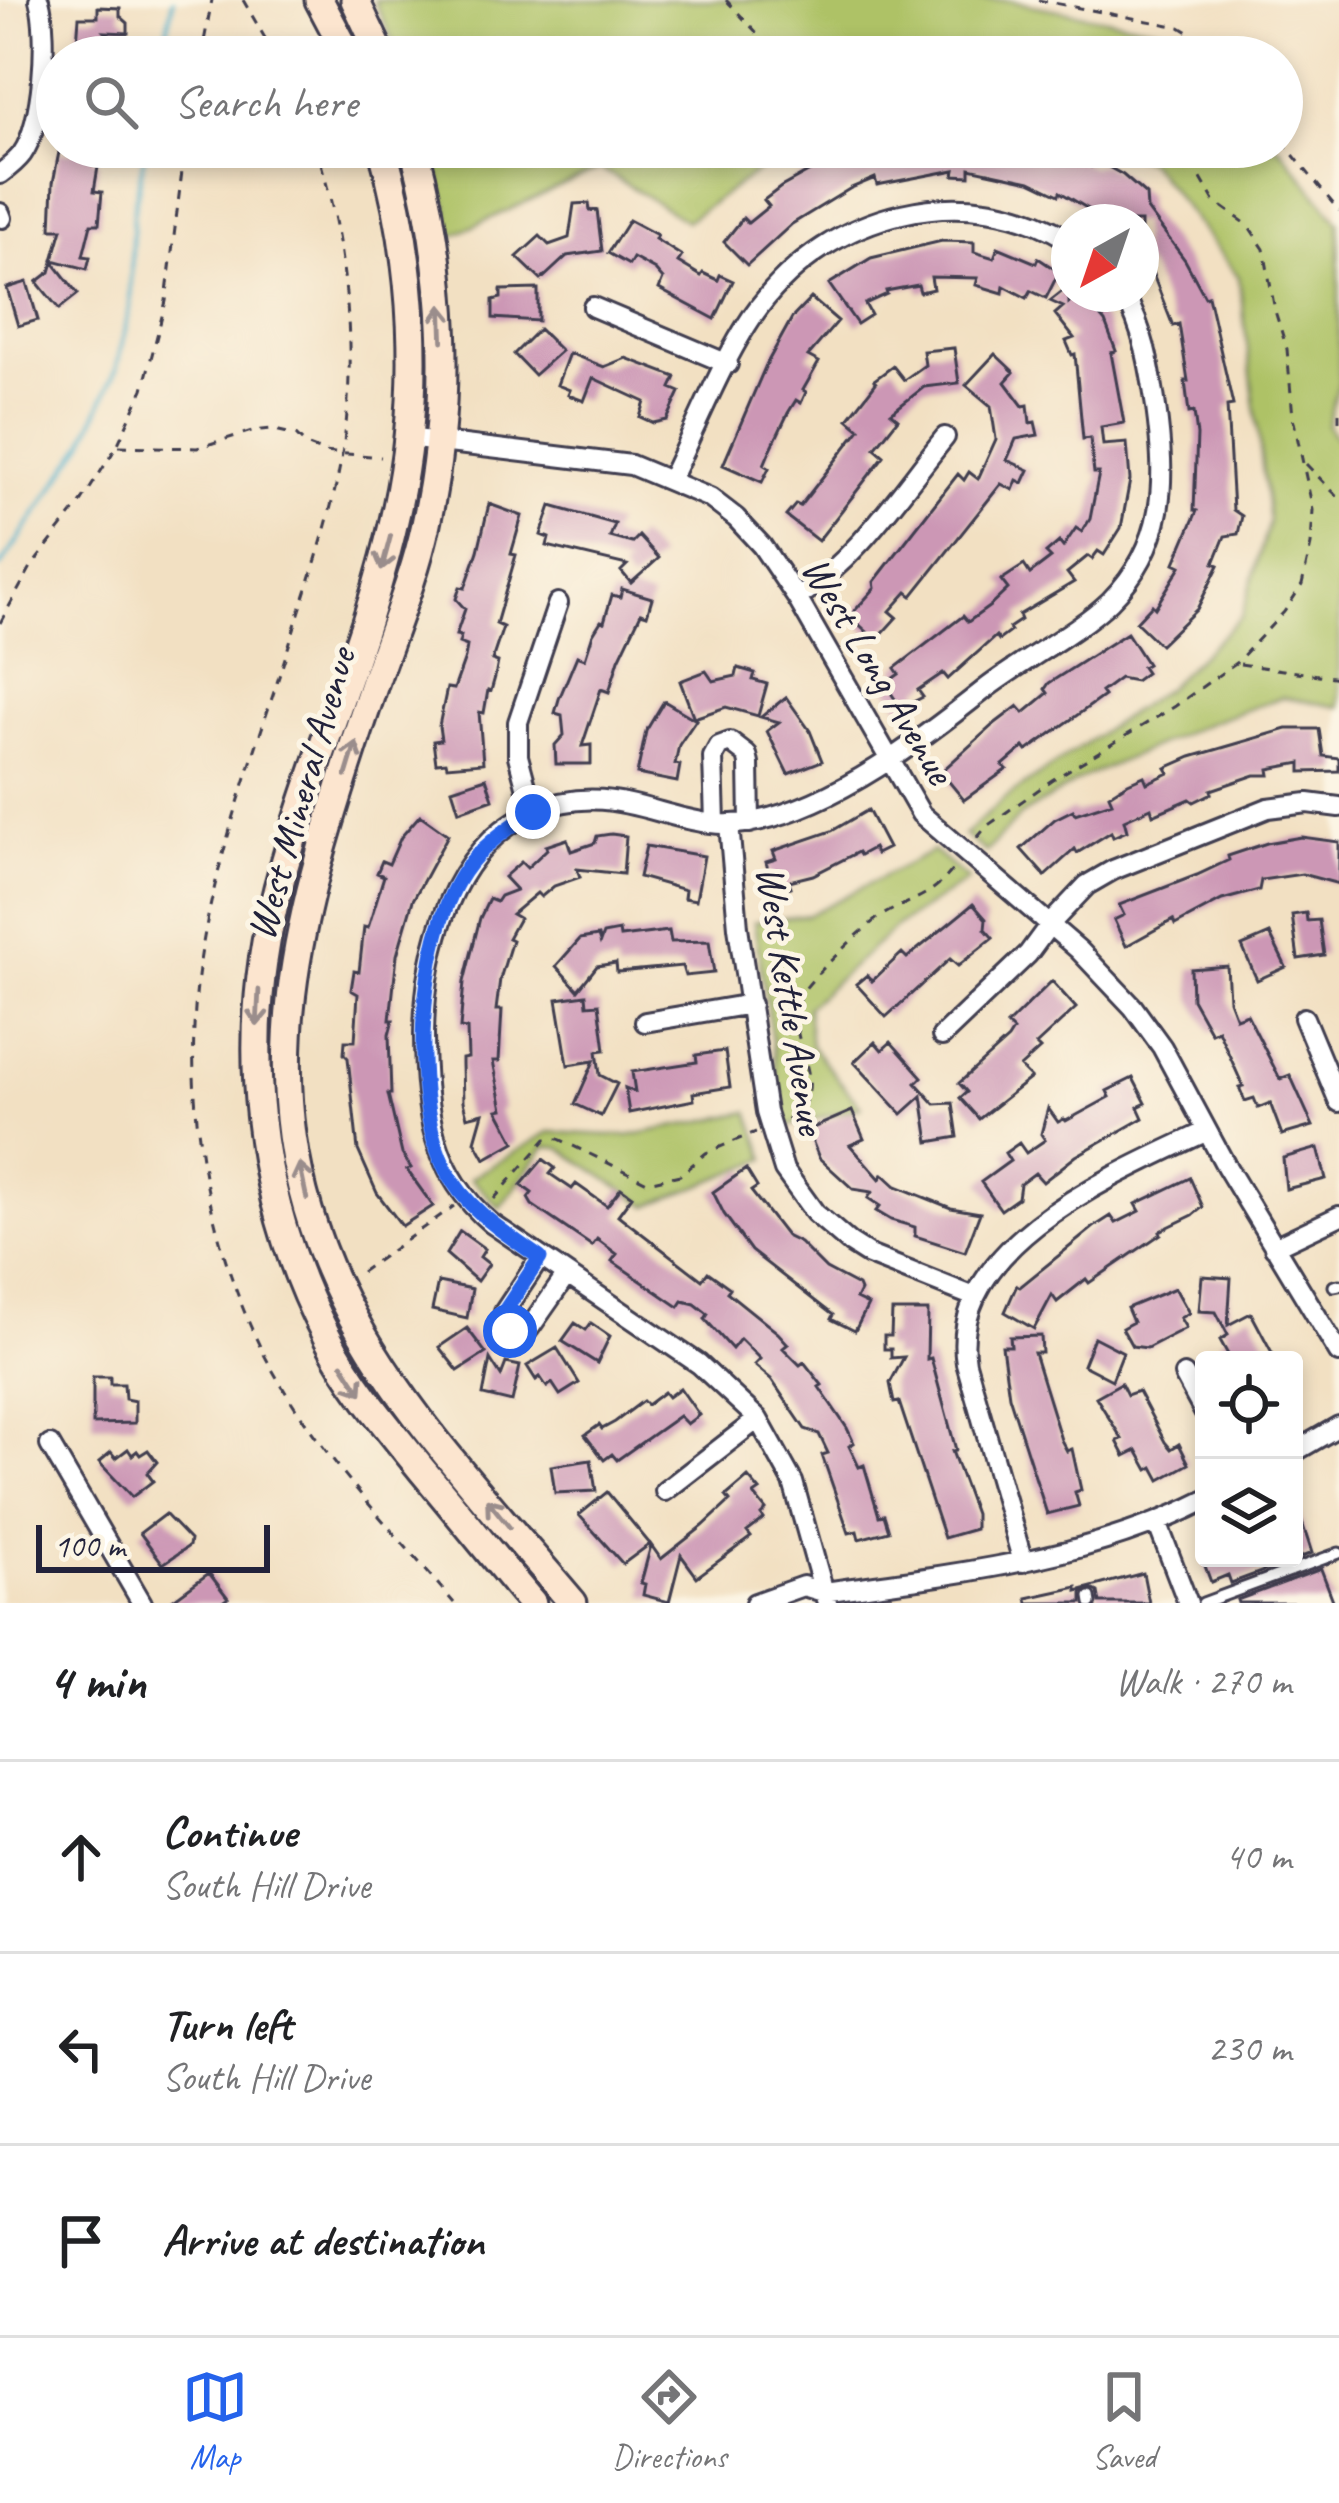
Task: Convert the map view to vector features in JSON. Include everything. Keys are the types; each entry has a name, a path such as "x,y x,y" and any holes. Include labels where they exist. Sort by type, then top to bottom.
{"main road":[{"path":"319,0 338,36"},
{"path":"355,0 372,36"},
{"name":"West Mineral Avenue","path":"387,168 409,293 407,438 397,508 378,581 288,854 268,930 260,969 256,1044 262,1134 281,1223 328,1340 365,1399 532,1603"},
{"name":"West Mineral Avenue","path":"419,168 433,229 442,315 433,492 415,566 298,936 288,1015 293,1136 320,1246 370,1348 420,1418 573,1603"}],"street":[{"path":"39,0 46,36"},
{"path":"0,174 21,156 36,108"},
{"path":"671,478 757,310 795,267 843,235 923,209 988,210 1051,230"},
{"path":"593,308 728,364"},
{"path":"821,1599 793,1482 758,1419 699,1364 540,1258 466,1198 437,1151 428,1110 424,1026 431,971 452,892 465,869 481,850 533,812 600,798 722,823 750,823 800,807 931,732 1022,660 1095,614 1121,588 1143,555 1162,500 1162,453 1148,357 1131,312"},
{"path":"796,598 828,578 849,556 945,437"},
{"name":"West Long Avenue","path":"407,438 613,462 671,478 736,518 762,546 796,598 920,814 1050,924 1133,1006 1162,1047 1339,1353"},
{"path":"533,812 518,756 518,722 557,603"},
{"name":"West Kettle Avenue","path":"750,823 749,764 746,754 730,742 719,746 713,757 770,1128 784,1170 797,1193 829,1228 869,1255 972,1296"},
{"path":"942,1036 1020,963 1087,885 1113,870 1268,808 1308,803 1339,807"},
{"path":"645,1022 751,1004"},
{"path":"1304,1018 1339,1102"},
{"path":"1023,1562 966,1363 972,1296 994,1263 1023,1236 1103,1184 1207,1131"},
{"path":"1274,1247 1339,1216"},
{"path":"540,1258 504,1312 503,1321 510,1331 530,1329 566,1276"},
{"path":"1184,1376 1195,1396"},
{"path":"665,1491 758,1419"},
{"path":"1303,1447 1339,1426"},
{"path":"50,1445 142,1603"},
{"path":"755,1603 803,1586 821,1599 1067,1553 1158,1525 1195,1506"},
{"path":"1158,1525 1188,1603"}],"lane":[{"path":"1203,1603 1339,1552"}],"path":[{"path":"205,36 212,0"},
{"path":"243,0 264,36"},
{"path":"726,0 762,36"},
{"path":"1038,0 1180,27 1194,36"},
{"path":"1303,167 1339,211"},
{"path":"0,623 31,567 117,446 143,389 166,301 182,168"},
{"path":"482,1214 546,1138 560,1139 647,1182 680,1175 706,1153 770,1128 803,1109 812,1088 795,1022 798,999 811,979 880,916 932,893 987,826 1052,779 1174,707 1237,662 1284,612 1302,585 1313,510 1293,417 1287,349 1264,249 1248,225 1214,201 1195,168"},
{"path":"1339,412 1339,424"},
{"path":"117,446 197,448 272,429 289,431 315,449 341,455"},
{"path":"1305,463 1339,498"},
{"path":"0,600 10,605"},
{"path":"1237,662 1339,678"},
{"path":"361,1272 466,1198"}],"green space":[{"path":"374,0 1005,0 1190,36 390,36"},
{"path":"436,168 600,168 450,237"},
{"path":"600,168 763,168 686,221"},
{"path":"1154,168 1296,168 1339,222 1339,382 1327,426 1339,442 1339,707 1282,697 1201,726 1083,778 1020,816 986,852 964,835 1003,800 1166,688 1242,616 1269,522 1239,277"},
{"path":"933,851 968,880 898,925 807,1007 811,1046 861,1107 785,1127 754,922 808,915"},
{"path":"749,1112 766,1159 648,1206 560,1148 545,1147 500,1208 471,1178 549,1132 627,1136"}],"building":[{"path":"98,7 120,8 128,33 78,36 79,17 98,17"},
{"path":"56,168 98,168 94,191 102,192 99,224 91,224 83,256 90,257 87,269 53,260 62,229 51,229"},
{"path":"815,168 970,168 970,176 954,175 955,170 877,185 875,178 792,224 747,265 724,242 743,218 748,223 769,206 764,200 781,187"},
{"path":"970,168 1110,168 1146,195 1147,204 1080,204 1030,181"},
{"path":"589,203 590,211 597,210 602,251 567,256 541,280 517,257 540,236 549,245 569,238 574,204"},
{"path":"629,220 657,235 655,239 682,256 678,262 701,276 718,280 720,275 733,281 715,319 659,289 663,279 655,270 633,258 629,265 608,253"},
{"path":"1159,225 1208,296 1233,405 1227,406 1233,510 1242,516 1238,534 1225,536 1214,563 1219,565 1197,609 1160,645 1136,622 1152,605 1155,608 1181,566 1175,563 1197,511 1197,435 1194,412 1189,413 1179,324 1173,326 1159,290"},
{"path":"942,241 974,242 974,252 994,258 998,247 1036,263 1038,258 1051,267 1051,288 1046,298 1031,291 1027,298 1004,286 1003,293 976,285 978,278 931,277 933,289 920,292 918,285 886,291 865,304 871,315 857,324 829,284 871,258"},
{"path":"53,262 78,294 59,309 37,282 50,272"},
{"path":"27,282 38,320 18,326 7,288"},
{"path":"538,289 538,321 493,318 493,300 501,298 501,290"},
{"path":"811,298 838,321 808,356 819,362 801,403 796,400 769,453 762,482 723,465 766,365 792,318"},
{"path":"1096,312 1116,351 1111,353 1124,423 1101,427 1103,445 1127,443 1130,480 1121,528 1104,555 1098,551 1067,573 1074,582 1019,615 1021,620 1011,631 999,640 996,636 948,679 943,673 918,690 923,697 901,708 885,684 899,674 895,668 963,616 968,622 990,606 1008,589 1001,580 1024,565 1030,574 1051,558 1046,553 1059,542 1063,547 1076,528 1082,532 1090,519 1099,473 1094,473 1090,438 1083,439 1075,354 1066,341 1074,338 1055,314"},
{"path":"539,329 561,351 534,375 514,354"},
{"path":"954,348 959,383 924,387 891,413 898,419 875,448 884,456 818,541 786,516 796,504 800,506 860,429 848,419 874,380 893,366 904,380 925,365 923,351"},
{"path":"569,353 604,367 626,358 676,377 671,388 680,392 667,420 653,423 640,417 645,402 593,378 584,401 568,395 570,390 557,385"},
{"path":"995,354 1014,372 1005,382 1023,406 1028,405 1030,423 1035,422 1038,435 1016,439 1007,460 1029,470 1013,490 1001,484 912,596 907,592 890,611 897,617 876,640 850,616 958,474 964,480 969,472 978,479 996,439 991,406 966,385"},
{"path":"489,504 522,516 496,624 503,627 492,660 498,662 495,677 484,713 479,712 483,763 447,766 436,763 433,741 441,740 447,688 454,689 465,658 467,646 456,635 465,609 456,599 478,551"},
{"path":"551,506 615,524 610,537 632,543 639,536 659,558 631,583 621,571 627,565 547,546 549,538 541,535"},
{"path":"622,589 652,598 647,615 641,613 619,659 609,692 601,689 582,746 591,745 591,764 556,764 555,745 564,735 562,715 555,713 559,699 577,656 585,659 612,595 620,597"},
{"path":"1127,633 1147,664 1142,667 1146,673 1135,681 1120,678 1101,692 1104,696 1027,751 1024,747 1003,765 1007,769 964,800 941,772 1018,706 1024,713 1048,693 1049,683"},
{"path":"738,668 755,673 753,680 767,684 758,716 726,707 694,718 680,681 706,671 713,681 736,676"},
{"path":"786,697 810,731 822,761 788,774 767,731 779,722 761,717"},
{"path":"664,701 696,720 679,745 677,782 637,774 646,731"},
{"path":"1287,729 1319,729 1323,756 1339,758 1339,771 1301,772 1301,763 1269,769 1270,775 1255,775 1211,790 1194,802 1190,799 1153,815 1151,808 1124,820 1127,831 1113,837 1111,832 1077,853 1075,849 1045,876 1021,849 1055,819 1112,802 1109,795 1128,783 1144,776 1147,783 1191,757"},
{"path":"486,778 493,799 459,811 452,789"},
{"path":"868,810 888,848 876,854 873,848 858,852 774,892 766,862 776,859 773,851 832,831"},
{"path":"420,815 448,835 413,900 397,955 388,1094 402,1154 411,1168 407,1170 433,1206 402,1226 377,1193 358,1150 344,1054 345,1041 355,1041 358,994 351,990 354,971 359,972 364,927 368,928 384,876 377,873 382,861 389,864 401,837"},
{"path":"597,836 626,836 623,874 577,869 580,877 554,886 541,897 537,893 512,914 519,918 508,938 512,940 500,979 496,1010 502,1010 499,1061 493,1061 503,1109 498,1110 515,1142 485,1159 475,1141 483,1113 467,1117 463,1102 467,1029 460,1028 464,982 480,918 489,899 496,902 516,890 504,877 521,862 527,868 546,846 567,839 571,851 595,843"},
{"path":"1301,837 1339,842 1339,884 1302,874 1261,880 1259,890 1222,900 1175,925 1173,920 1126,946 1114,920 1124,915 1119,905 1197,875 1229,860 1228,856"},
{"path":"646,846 704,856 696,900 684,898 685,890 639,877"},
{"path":"973,904 993,938 958,966 950,959 886,1017 856,984 867,975 872,981 902,953 907,958"},
{"path":"1306,913 1307,921 1319,920 1324,955 1298,959 1292,915"},
{"path":"619,931 620,937 669,931 671,942 709,941 714,973 685,976 682,966 617,972 616,963 597,966 578,990 556,966 580,939 598,936 600,942 603,934"},
{"path":"1270,934 1286,967 1257,980 1242,946"},
{"path":"1227,966 1229,1000 1236,1018 1247,1014 1280,1079 1290,1075 1313,1126 1282,1135 1270,1103 1258,1108 1254,1098 1245,1101 1218,1030 1211,1033 1192,999 1191,969"},
{"path":"1052,981 1076,1008 1020,1067 1031,1078 979,1119 960,1098 967,1092 959,1083 1008,1039 1013,1031 1007,1025"},
{"path":"586,995 587,1005 599,1004 605,1050 597,1051 600,1075 617,1084 601,1116 575,1104 594,1061 568,1065 557,999"},
{"path":"875,1042 882,1050 891,1042 922,1077 916,1083 935,1104 953,1103 958,1137 929,1142 922,1096 902,1114 854,1062"},
{"path":"725,1051 730,1087 693,1093 694,1100 629,1113 625,1088 635,1092 632,1072 697,1062 696,1055"},
{"path":"1133,1078 1146,1103 1138,1107 1143,1118 1076,1156 1043,1182 1035,1173 1020,1184 1018,1198 1001,1210 981,1182 1010,1161 1005,1153 1019,1143 1026,1153 1045,1140 1041,1134 1048,1108 1058,1122 1066,1121"},
{"path":"852,1111 864,1139 850,1145 880,1179 883,1174 896,1186 951,1208 980,1213 965,1252 915,1236 915,1227 876,1211 880,1206 868,1198 872,1192 853,1189 819,1158 808,1130"},
{"path":"1318,1148 1326,1179 1286,1189 1283,1158"},
{"path":"543,1159 555,1168 550,1174 572,1189 576,1184 607,1206 621,1188 632,1196 618,1215 702,1280 708,1272 730,1288 727,1292 778,1333 788,1344 783,1348 800,1365 804,1362 822,1385 847,1428 854,1443 849,1446 859,1467 864,1465 879,1516 884,1515 889,1531 859,1539 857,1531 849,1533 819,1434 805,1429 771,1379 754,1365 760,1359 740,1339 732,1349 705,1319 708,1314 695,1304 683,1301 679,1307 612,1261 617,1254 597,1239 592,1246 532,1205 528,1198 532,1193 521,1185"},
{"path":"746,1169 757,1187 751,1191 786,1236 826,1269 858,1286 856,1299 868,1305 855,1331 831,1319 833,1315 751,1251 724,1214 713,1192"},
{"path":"1190,1178 1203,1207 1193,1215 1160,1231 1057,1302 1052,1295 1034,1329 1005,1312 1017,1285 1094,1227 1111,1216 1116,1223 1140,1211 1136,1204"},
{"path":"460,1231 485,1249 480,1257 489,1264 477,1281 446,1254"},
{"path":"1202,1276 1231,1278 1228,1325 1251,1313 1271,1351 1226,1351 1220,1340 1228,1335 1216,1312 1199,1311"},
{"path":"438,1282 472,1289 467,1318 432,1310"},
{"path":"1175,1288 1189,1313 1180,1318 1186,1328 1147,1348 1132,1346 1122,1328 1133,1322 1127,1308"},
{"path":"892,1311 928,1311 927,1359 931,1358 956,1450 952,1451 975,1514 975,1529 944,1538 899,1402 894,1403 890,1383 904,1357 891,1358 891,1349 884,1349 884,1336 891,1336"},
{"path":"575,1323 586,1330 591,1323 610,1336 597,1363 562,1341"},
{"path":"467,1328 486,1353 458,1371 439,1347"},
{"path":"1041,1336 1042,1353 1034,1353 1061,1440 1067,1451 1072,1449 1081,1490 1075,1492 1079,1506 1047,1514 1009,1396 1002,1346 1011,1346 1010,1337"},
{"path":"1094,1337 1123,1352 1112,1380 1083,1365"},
{"path":"557,1348 579,1383 560,1395 552,1383 547,1387 540,1377 536,1380 527,1366"},
{"path":"490,1359 501,1376 506,1363 520,1366 512,1402 483,1395"},
{"path":"93,1377 110,1377 110,1384 124,1384 125,1399 135,1401 135,1423 93,1424"},
{"path":"1121,1383 1127,1395 1138,1391 1165,1442 1171,1449 1179,1444 1189,1464 1160,1480 1137,1450 1125,1456 1117,1441 1122,1439 1096,1397"},
{"path":"680,1388 699,1415 687,1424 679,1416 617,1460 612,1454 604,1460 585,1435 599,1425 602,1429 615,1422 643,1401 647,1405 664,1392 668,1397"},
{"path":"128,1449 132,1455 148,1450 157,1462 147,1473 153,1481 132,1497 99,1462 111,1452 116,1458"},
{"path":"591,1460 596,1491 555,1493 551,1466"},
{"path":"748,1477 760,1491 754,1495 766,1510 761,1515 764,1519 747,1532 751,1537 697,1577 681,1555 669,1602 643,1595 645,1584 641,1583 651,1545 661,1559 730,1501 726,1496"},
{"path":"607,1492 650,1544 623,1564 579,1515"},
{"path":"165,1514 190,1540 189,1546 163,1564 140,1533"},
{"path":"1303,1525 1312,1553 1303,1556"},
{"path":"1205,1567 1274,1567 1231,1583 1228,1575 1211,1582"},
{"path":"1321,1569 1334,1603 1238,1603 1237,1600"},
{"path":"209,1573 228,1598 221,1603 168,1603"},
{"path":"1143,1573 1149,1603 1100,1603 1098,1592 1090,1588 1082,1593 1082,1603 1028,1603 1027,1598 1077,1587 1077,1591"}],"waterway":[{"path":"166,36 173,0"},
{"path":"0,567 84,443 116,370 130,308 133,214 142,168"}],"route":[{"path":"510,1331 503,1321 504,1312 540,1258 472,1207 446,1172 428,1110 424,1026 434,953 452,892 481,850 533,812"}]}
